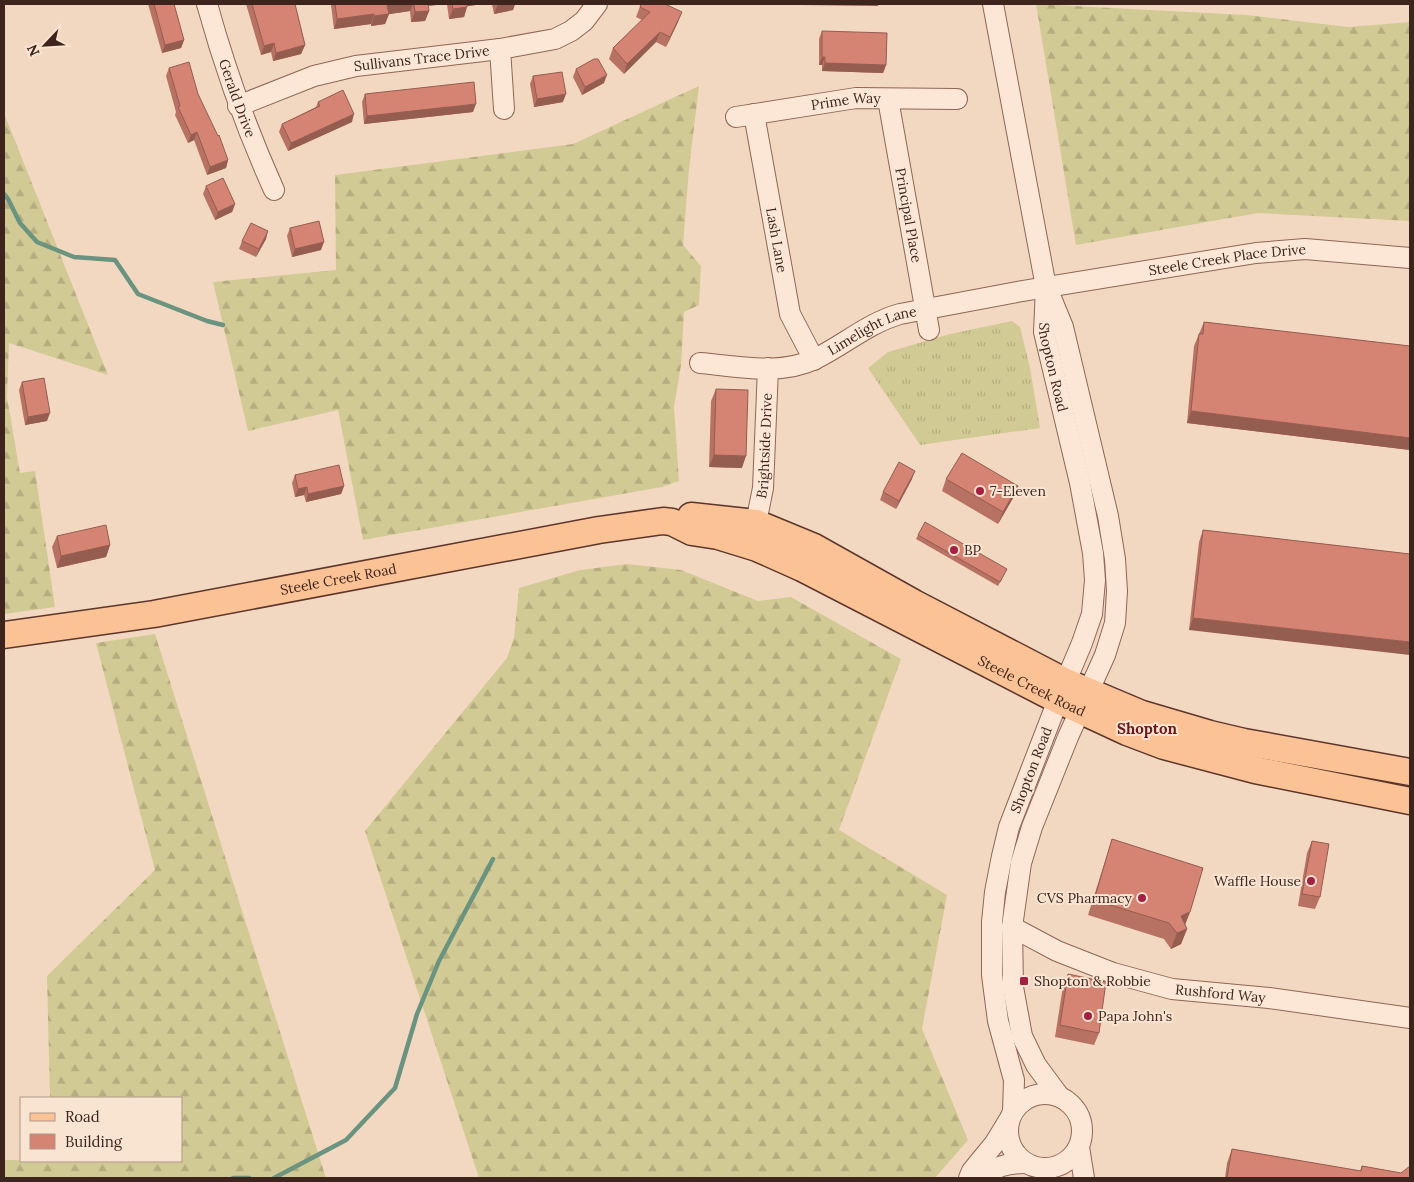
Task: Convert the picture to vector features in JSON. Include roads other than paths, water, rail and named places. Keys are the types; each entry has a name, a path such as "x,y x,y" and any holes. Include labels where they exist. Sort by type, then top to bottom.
{"main road":[{"name":"Steele Creek Road","path":"672,522 689,515 756,523 814,547 1073,696 1164,746 1255,770 1410,801"},
{"name":"Steele Creek Road","path":"4,635 154,614 598,530 663,521 672,522 692,532 718,536 757,548 1073,696 1244,742 1410,772"},
{"path":"1362,791 1410,794"}],"street":[{"name":"Gerald Drive","path":"207,4 220,52 238,106 274,190"},
{"name":"Sullivans Trace Drive","path":"238,106 314,76 356,66 500,49 555,39 571,31 584,21 597,4"},
{"name":"Shopton Road","path":"993,4 1046,287 1063,328 1106,507 1115,559 1117,591 1114,623 1105,655 1073,696 1009,827 1002,856 992,922 991,947 994,989 1000,1028 1014,1077 1011,1116"},
{"path":"500,49 504,108"},
{"name":"Prime Way","path":"745,116 856,98 957,98"},
{"name":"Principal Place","path":"888,99 929,330"},
{"name":"Lash Lane","path":"745,116 790,314 814,360"},
{"name":"Steele Creek Place Drive","path":"1046,287 1266,252 1305,249 1410,258"},
{"name":"Limelight Lane","path":"700,363 768,368 802,364 814,360 883,319 925,309 1046,287"},
{"name":"Brightside Drive","path":"756,523 763,488 768,368"},
{"name":"Shopton Road","path":"1059,1096 1036,1065 1022,1036 1013,987 1012,927 1021,863 1073,696"},
{"name":"Rushford Way","path":"1012,927 1057,951 1113,973 1172,989 1269,998 1410,1018"},
{"path":"969,1178 972,1171 995,1143 1022,1101 1034,1095 1045,1093 1059,1096 1067,1101 1079,1116 1082,1128 1079,1147 1084,1178"},
{"path":"1011,1116 1008,1134 1010,1146 1017,1156 1038,1170"},
{"path":"980,1178 1000,1165 1012,1163 1038,1170 1059,1166 1068,1160 1079,1147"}],"waterway":[{"path":"4,194 20,223 37,242 74,257 115,260 138,294 207,321 223,325"},
{"path":"274,1178 346,1140 395,1088 417,1014 439,961 493,859"},
{"path":"233,1178 249,1178"}],"place":[{"name":"7-Eleven","path":"980,491"},
{"name":"BP","path":"954,550"},
{"name":"Waffle House","path":"1311,881"},
{"name":"CVS Pharmacy","path":"1142,898"},
{"name":"Shopton & Robbie","path":"1024,981"},
{"name":"Papa John's","path":"1088,1016"}],"district":[{"name":"Shopton","path":"1147,728"}]}
